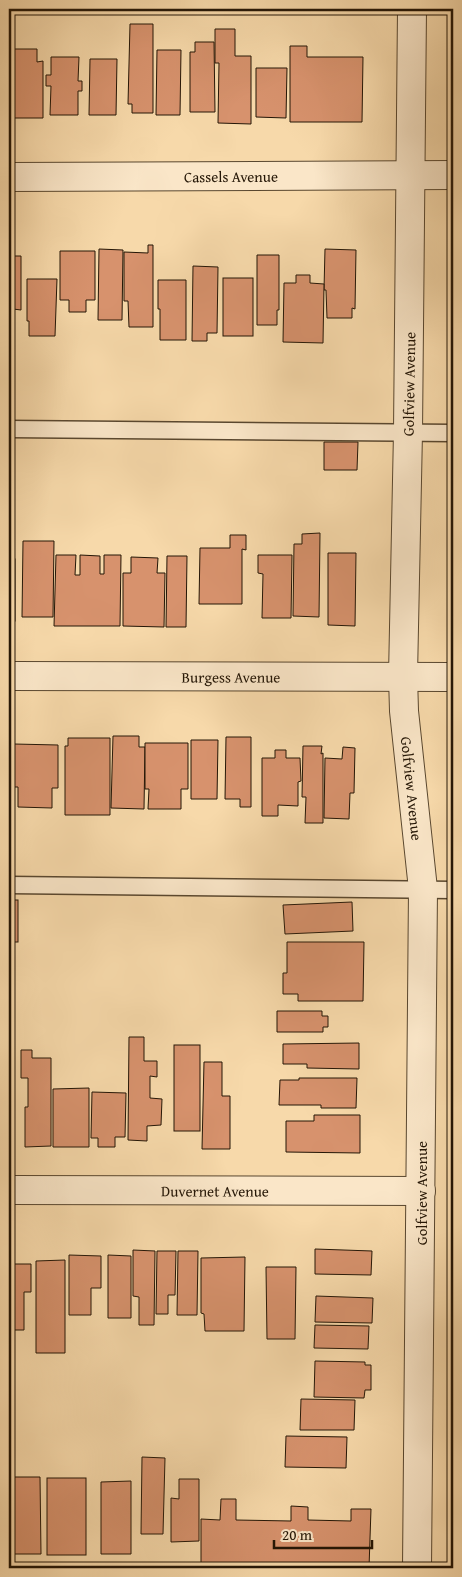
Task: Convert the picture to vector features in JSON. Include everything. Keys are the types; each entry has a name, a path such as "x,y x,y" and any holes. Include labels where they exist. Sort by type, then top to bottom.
{"street":[{"name":"Golfview Avenue","path":"412,9 408,432 403,676 404,711 422,889 417,1568"},
{"name":"Cassels Avenue","path":"9,177 453,175"},
{"name":"Burgess Avenue","path":"9,676 453,677"},
{"name":"Duvernet Avenue","path":"9,1190 421,1191"}],"lane":[{"path":"9,429 453,433"},
{"path":"9,885 453,890"}],"building":[{"path":"130,24 153,24 153,113 132,113 132,104 128,104"},
{"path":"215,29 235,29 235,56 251,56 251,124 218,123 219,63 215,63"},
{"path":"195,42 214,42 215,112 190,112 190,52 195,52"},
{"path":"290,46 307,46 307,57 363,57 362,122 290,122"},
{"path":"12,49 37,49 37,62 43,61 43,118 9,118 9,62 13,62"},
{"path":"157,50 181,50 180,115 156,115"},
{"path":"51,57 79,57 78,81 82,81 82,91 78,91 78,115 50,115 51,86 46,86 46,75 51,75"},
{"path":"90,59 117,59 116,115 89,115"},
{"path":"256,68 287,68 286,118 256,117"},
{"path":"148,245 153,245 153,327 129,327 128,301 124,301 124,252 148,253"},
{"path":"99,249 123,250 122,320 98,320"},
{"path":"325,249 356,250 355,309 352,308 352,318 327,318 326,290 324,290"},
{"path":"60,251 95,251 95,300 86,300 86,312 69,312 69,300 60,300"},
{"path":"257,255 279,255 279,310 277,310 277,325 257,325"},
{"path":"9,256 21,256 21,310 13,309 13,321 10,321 9,329"},
{"path":"193,266 218,267 217,333 207,333 207,341 192,341"},
{"path":"296,275 310,275 310,283 324,284 323,343 283,342 284,283 296,283"},
{"path":"223,278 253,278 253,336 223,336"},
{"path":"27,279 57,279 55,336 29,336"},
{"path":"158,280 186,280 186,340 160,340"},
{"path":"324,442 358,442 357,470 324,470"},
{"path":"320,533 319,617 293,616 294,544 302,544 302,534"},
{"path":"230,535 246,535 246,550 242,549 242,604 199,604 200,548 230,548"},
{"path":"23,541 54,541 53,617 22,617"},
{"path":"328,553 356,553 355,626 328,625"},
{"path":"56,555 76,555 75,575 80,575 80,555 100,556 100,574 104,574 104,555 121,555 120,626 54,626"},
{"path":"258,555 292,555 291,618 262,618 263,574 258,573"},
{"path":"167,556 187,556 186,627 166,627"},
{"path":"131,557 158,558 157,573 165,573 164,627 123,626 123,573 131,573"},
{"path":"9,559 15,559 15,621 9,621"},
{"path":"113,736 139,736 139,747 145,747 144,809 111,808"},
{"path":"226,737 251,737 251,807 240,807 240,799 225,799"},
{"path":"68,738 110,738 110,815 65,815 65,746 68,746"},
{"path":"191,740 218,740 217,799 191,799"},
{"path":"451,742 453,742 453,814 451,814"},
{"path":"145,743 188,743 188,789 181,789 181,809 148,809 149,789 145,789"},
{"path":"14,744 58,745 58,788 52,788 52,808 18,807 18,787 13,787"},
{"path":"303,746 322,746 323,823 305,823 306,797 302,797"},
{"path":"343,747 355,748 354,793 350,793 349,819 324,818 325,758 342,759"},
{"path":"275,750 286,750 286,758 300,758 301,781 298,782 298,806 278,805 278,816 262,816 262,758 275,758"},
{"path":"9,900 18,900 18,942 9,942"},
{"path":"352,902 353,931 285,934 283,905"},
{"path":"287,942 364,942 363,1001 298,1001 298,994 283,994 283,973 287,973"},
{"path":"277,1011 322,1011 322,1016 328,1016 328,1027 323,1027 323,1032 277,1032"},
{"path":"129,1037 144,1037 144,1061 157,1061 157,1077 150,1076 150,1098 162,1099 161,1125 147,1126 147,1141 128,1140"},
{"path":"9,1040 13,1040 12,1117 9,1117"},
{"path":"359,1043 359,1069 307,1068 307,1064 283,1064 283,1044"},
{"path":"174,1045 200,1045 200,1131 174,1131"},
{"path":"21,1050 32,1050 32,1058 51,1058 51,1146 25,1147 25,1107 28,1107 28,1078 21,1078"},
{"path":"204,1062 222,1062 222,1096 230,1096 230,1149 202,1149"},
{"path":"299,1078 357,1078 356,1108 321,1108 321,1105 279,1105 280,1080 299,1080"},
{"path":"89,1088 89,1147 53,1147 53,1089"},
{"path":"92,1092 126,1093 125,1137 115,1137 115,1147 98,1147 98,1138 91,1138"},
{"path":"314,1115 360,1115 360,1153 286,1152 286,1121 314,1121"},
{"path":"315,1249 372,1251 371,1275 315,1274"},
{"path":"133,1250 155,1251 154,1325 139,1325 139,1297 133,1296"},
{"path":"157,1251 176,1251 175,1295 168,1295 168,1314 156,1314"},
{"path":"178,1251 198,1251 197,1315 177,1315"},
{"path":"69,1255 101,1256 101,1288 91,1288 91,1315 69,1315"},
{"path":"108,1255 131,1256 131,1318 108,1318"},
{"path":"245,1257 244,1331 205,1331 204,1314 201,1313 201,1258"},
{"path":"65,1260 65,1353 36,1353 36,1261"},
{"path":"9,1264 31,1264 31,1292 24,1292 24,1330 9,1330"},
{"path":"266,1267 296,1267 295,1339 267,1339"},
{"path":"316,1296 373,1298 372,1323 315,1322"},
{"path":"315,1325 369,1326 368,1349 314,1348"},
{"path":"315,1361 365,1362 365,1365 371,1365 371,1390 365,1390 364,1398 314,1397"},
{"path":"301,1399 355,1400 354,1430 300,1430"},
{"path":"286,1436 347,1437 346,1468 285,1467"},
{"path":"142,1457 165,1458 163,1534 141,1534"},
{"path":"9,1477 40,1477 41,1554 9,1554"},
{"path":"47,1478 86,1478 86,1555 47,1555"},
{"path":"179,1479 199,1479 199,1541 171,1542 171,1498 179,1499"},
{"path":"131,1481 131,1554 101,1554 101,1482"},
{"path":"221,1499 236,1499 236,1520 291,1521 291,1506 308,1507 308,1520 351,1521 351,1509 371,1509 369,1568 201,1568 201,1519 220,1520"}]}
